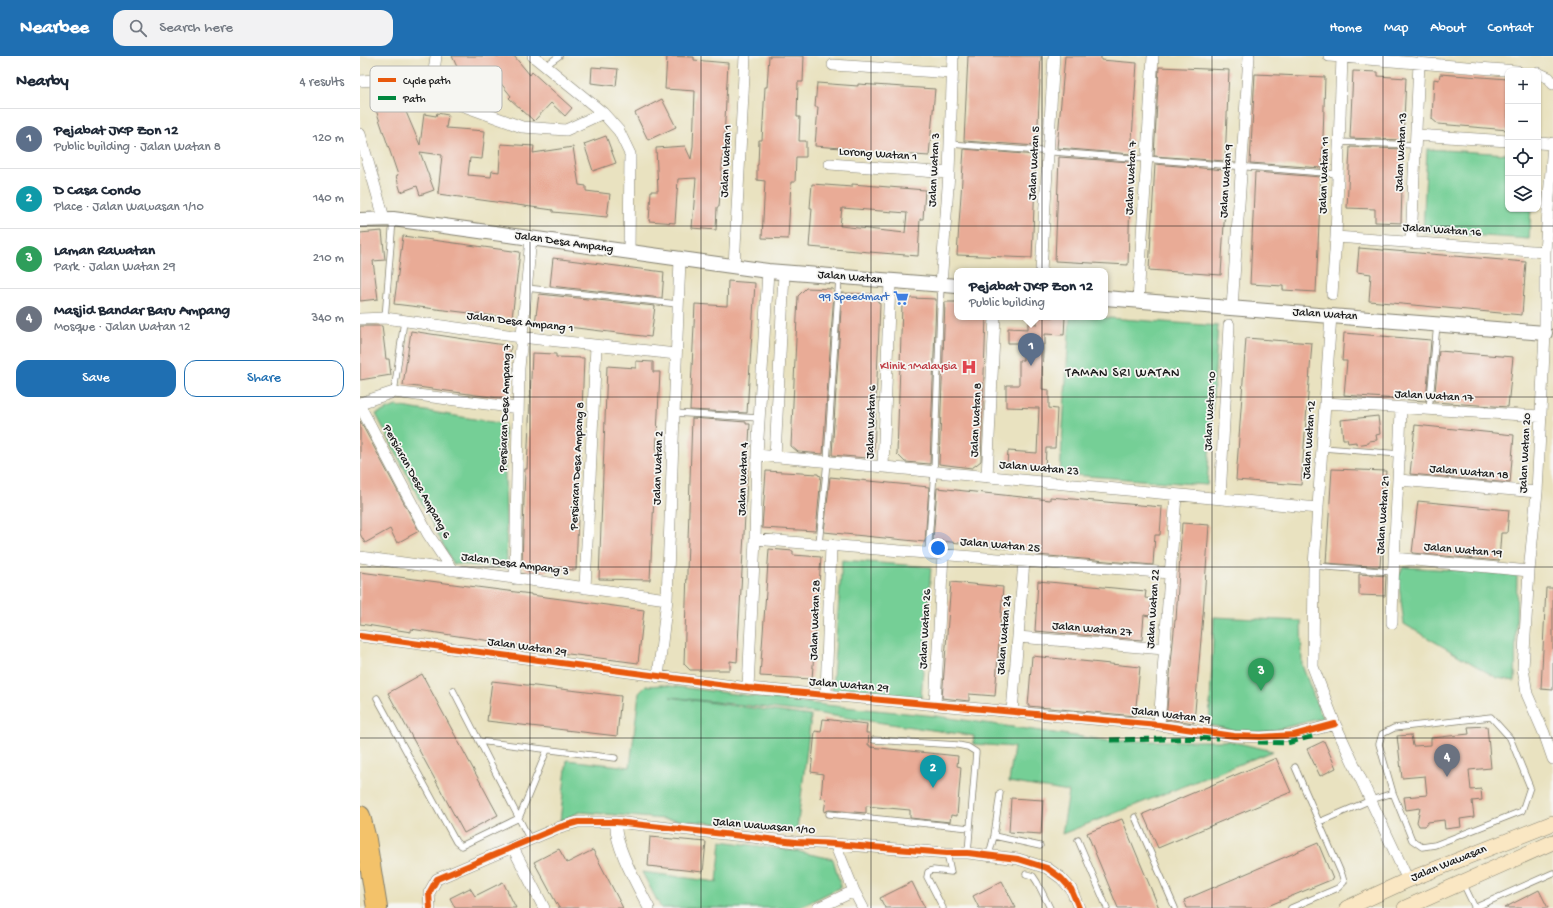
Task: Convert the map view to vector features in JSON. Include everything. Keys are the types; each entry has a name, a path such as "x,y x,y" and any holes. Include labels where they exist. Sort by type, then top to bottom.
{"highway":[{"path":"360,816 366,840 377,908"}],"main road":[{"name":"Jalan Wawasan","path":"1347,908 1408,880 1553,823"},
{"name":"Jalan Wawasan","path":"1405,908 1553,842"}],"street":[{"path":"435,66 436,56"},
{"path":"533,56 603,113 619,131 630,154 629,252"},
{"name":"Jalan Watan 1","path":"734,267 745,56"},
{"name":"Jalan Watan 3","path":"941,285 950,144 953,56"},
{"name":"Jalan Watan 5","path":"1041,268 1054,56"},
{"name":"Jalan Watan 7","path":"1138,301 1153,56"},
{"name":"Jalan Watan 9","path":"1232,308 1249,56"},
{"path":"1329,56 1505,70"},
{"name":"Jalan Watan 11","path":"1332,294 1336,237 1342,57"},
{"name":"Jalan Watan 13","path":"1411,242 1419,63"},
{"path":"833,65 952,73"},
{"path":"1541,74 1549,78 1553,84"},
{"path":"360,81 370,80"},
{"path":"481,112 522,127 566,130 603,113"},
{"path":"360,134 389,218"},
{"path":"1415,140 1505,141"},
{"path":"1541,143 1553,144"},
{"name":"Jalan Watan 20","path":"1553,144 1546,252 1545,333 1537,492 1529,571 1523,668 1527,694 1549,734 1553,759"},
{"name":"Lorong Watan 1","path":"830,164 948,174"},
{"name":"Jalan Desa Ampang","path":"360,220 389,218 768,271"},
{"name":"Jalan Watan 16","path":"1336,237 1546,252"},
{"name":"Persiaran Desa Ampang 7","path":"515,579 518,408 521,337 530,238"},
{"name":"Jalan Watan 2","path":"658,677 668,599 680,259"},
{"name":"Jalan Watan","path":"768,271 890,282 954,286"},
{"name":"Jalan Watan 4","path":"748,688 755,539 757,455 768,271"},
{"path":"775,457 784,273"},
{"name":"Jalan Watan 6","path":"883,467 890,282"},
{"name":"Jalan Watan","path":"1108,298 1545,333"},
{"name":"Jalan Watan 12","path":"1331,315 1314,566 1313,667 1335,724 1371,800"},
{"name":"Jalan Desa Ampang 1","path":"360,319 384,318 521,337 676,354"},
{"name":"Jalan Watan 8","path":"987,477 995,320"},
{"name":"Jalan Watan 10","path":"1220,499 1229,325"},
{"name":"Persiaran Desa Ampang 8","path":"585,588 596,346"},
{"path":"360,405 394,392 518,408"},
{"name":"Jalan Watan 17","path":"1326,403 1541,416"},
{"name":"Persiaran Desa Ampang 6","path":"360,405 428,534 452,570"},
{"name":"Jalan Watan 21","path":"1392,623 1401,408"},
{"name":"Jalan Watan 23","path":"757,455 1318,508"},
{"name":"Jalan Watan 18","path":"1399,480 1537,492"},
{"name":"Jalan Watan 22","path":"1159,725 1176,495"},
{"name":"Jalan Watan 25","path":"755,539 1170,573"},
{"name":"Jalan Watan 28","path":"826,695 831,545"},
{"name":"Jalan Watan 26","path":"935,705 944,554"},
{"name":"Jalan Desa Ampang 3","path":"360,558 668,599"},
{"name":"Jalan Watan 19","path":"1394,558 1529,571"},
{"name":"Jalan Watan 24","path":"1012,712 1024,561"},
{"name":"Jalan Watan 29","path":"360,636 748,688 1159,725 1234,736 1260,738 1294,735 1335,724"},
{"name":"Jalan Watan 27","path":"1018,637 1164,649"},
{"path":"1371,800 1408,880"},
{"name":"Jalan Wawasan 1/10","path":"430,908 429,893 437,879 530,840 578,822 616,822 796,842 947,853 968,853 1018,859 1047,868 1061,878 1071,889 1079,908"},
{"path":"616,822 615,830 626,864 649,908"},
{"path":"360,835 373,908"},
{"path":"835,844 854,891 863,908"},
{"path":"513,848 544,908"},
{"path":"818,908 854,891"}],"lane":[{"path":"544,66 560,56"},
{"path":"1339,142 1415,140"},
{"path":"950,144 1338,174"},
{"path":"384,318 389,218"},
{"path":"819,544 827,462 839,277"},
{"path":"928,553 934,472 941,285"},
{"path":"526,288 678,304"},
{"path":"394,392 404,321"},
{"path":"1429,410 1437,324"},
{"path":"674,413 759,418"},
{"path":"1323,448 1400,454"},
{"path":"1314,566 1393,572"},
{"path":"453,690 530,840"},
{"path":"378,698 456,842 461,846 519,818 547,750"},
{"path":"1491,717 1510,738 1530,787 1522,811 1434,845 1422,847 1412,840 1393,793 1379,744 1382,734 1394,728 1491,717"},
{"path":"874,740 958,745 968,747 976,752 968,853"},
{"path":"479,741 615,758"},
{"path":"1291,908 1338,888 1344,882 1295,767"},
{"path":"989,855 994,836 1000,793"},
{"path":"1319,822 1371,800 1393,793"},
{"path":"829,814 970,828"},
{"path":"1136,816 1175,908"},
{"path":"994,836 1040,846"},
{"path":"1078,840 1107,908"},
{"path":"943,908 927,877 928,872 933,870 951,872 947,853"},
{"path":"1463,882 1474,908 1553,873"},
{"path":"1026,874 1033,876 1050,908"}],"green space":[{"path":"1427,149 1505,154 1505,212 1531,212 1529,239 1423,232"},
{"path":"1108,318 1218,326 1207,485 1060,474 1070,320 1108,320"},
{"path":"396,406 504,424 507,568 453,564 376,414"},
{"path":"842,560 931,567 921,698 832,691"},
{"path":"1403,567 1517,574 1515,681 1497,678 1404,624 1398,577"},
{"path":"1214,617 1301,621 1302,665 1322,718 1271,731 1248,733 1209,725"},
{"path":"662,685 825,705 936,716 1110,741 1229,741 1273,751 1062,834 1069,792 1009,782 1014,747 973,744 974,736 814,713 670,697 811,716 797,830 580,812 560,821 567,760 630,767 639,693 646,686"},
{"path":"721,841 795,851 833,859 841,887 798,908 661,908 642,872 717,882"}],"building":[{"path":"452,56 514,56 530,75 532,72 572,108 565,116 551,103 534,121 509,98 511,96 502,85 502,66 457,66"},
{"path":"667,56 694,57 694,60 728,63 724,155 719,207 717,207 716,230 692,228 696,178 678,179 675,223 649,221 651,191 658,191 656,148 685,146 691,159 693,146 695,91 665,89"},
{"path":"769,56 804,56 803,82 798,82 797,117 800,117 799,141 806,141 806,157 796,157 795,182 791,182 788,239 762,238 765,181 757,180 757,165 759,140 762,140 765,87 767,87"},
{"path":"968,56 1041,56 1037,146 964,141"},
{"path":"1065,56 1101,56 1101,60 1137,63 1131,154 1057,148"},
{"path":"592,67 618,69 616,86 591,83"},
{"path":"1159,67 1229,70 1225,161 1154,156"},
{"path":"1353,71 1378,72 1378,76 1406,78 1403,140 1350,138"},
{"path":"1255,74 1325,77 1322,168 1250,163"},
{"path":"1440,74 1505,79 1505,130 1438,124 1432,119 1434,79 1439,80"},
{"path":"817,83 935,89 929,156 854,151 854,149 815,146 818,107 815,107"},
{"path":"662,99 676,127 648,140 635,113"},
{"path":"377,112 406,112 420,145 424,114 436,116 437,113 448,115 446,128 485,131 482,159 470,158 468,175 491,177 492,171 499,172 501,144 534,146 533,153 573,147 579,185 586,186 586,191 610,194 607,217 553,212 553,210 438,194 442,155 420,152 434,190 420,195 417,186 401,192 396,176 398,175"},
{"path":"606,136 616,163 593,171 584,144"},
{"path":"1350,147 1403,149 1401,223 1375,222 1375,209 1347,208"},
{"path":"964,149 1036,155 1032,258 957,255"},
{"path":"1059,157 1131,162 1128,265 1055,261"},
{"path":"1155,164 1225,170 1225,173 1227,173 1221,275 1149,270"},
{"path":"1255,172 1321,177 1316,292 1283,290 1283,286 1250,284"},
{"path":"812,184 852,187 852,184 925,190 923,219 920,219 918,256 809,247 812,208 810,208","holes":["842,208 907,213 905,233 840,226"]},
{"path":"382,231 385,260 373,261 378,299 360,301 360,233"},
{"path":"403,236 520,252 512,318 394,304"},
{"path":"1359,248 1526,262 1522,315 1369,301 1371,274 1357,272"},
{"path":"553,258 664,272 662,298 550,286"},
{"path":"728,281 755,283 747,413 690,410 695,304 727,306"},
{"path":"806,288 833,289 834,292 823,454 798,452 791,446 798,296"},
{"path":"842,293 872,294 880,304 874,452 867,458 832,455"},
{"path":"539,294 655,306 651,337 535,323"},
{"path":"911,298 936,299 930,464 905,462 897,454 902,305"},
{"path":"945,302 954,302 954,320 986,320 981,461 972,468 939,464"},
{"path":"1037,320 1065,320 1064,335 1045,334 1045,344 1043,344 1042,389 1049,390 1049,408 1057,409 1055,448 1046,448 1045,469 1007,466 1008,451 1037,453 1039,408 1006,407 1006,385 1019,385 1019,360 1023,360 1023,343 1008,343 1008,328 1028,329 1028,323 1037,324"},
{"path":"360,326 382,326 386,359 389,359 391,375 360,380"},
{"path":"411,331 511,346 507,373 510,373 506,399 403,385"},
{"path":"1344,333 1431,340 1426,401 1344,395 1347,361 1342,361"},
{"path":"1246,338 1312,343 1301,485 1236,480"},
{"path":"1439,351 1513,357 1508,407 1434,402"},
{"path":"532,353 556,354 556,357 584,358 576,570 547,569 546,572 527,571 522,565 525,469 527,469"},
{"path":"636,361 653,362 653,372 660,372 650,580 599,579 607,366 636,368"},
{"path":"1378,416 1380,434 1376,435 1377,440 1356,445 1356,442 1348,443 1347,439 1343,439 1341,420"},
{"path":"692,418 746,422 746,424 750,424 737,662 730,661 730,670 690,670 684,664"},
{"path":"360,421 419,531 397,543 390,529 365,543 360,534"},
{"path":"1415,425 1514,435 1510,483 1410,474"},
{"path":"1332,469 1386,471 1380,567 1326,563"},
{"path":"766,471 818,474 821,476 816,531 762,528"},
{"path":"830,477 929,487 925,542 824,532"},
{"path":"937,488 1050,500 1050,497 1162,507 1160,535 1155,535 1153,565 1037,555 1038,552 933,540"},
{"path":"1418,501 1509,510 1507,533 1501,533 1499,561 1412,553"},
{"path":"1182,523 1209,525 1194,723 1166,719 1176,620"},
{"path":"769,549 793,551 793,555 821,557 812,679 760,676"},
{"path":"360,572 644,610 638,663 530,649 531,647 411,629 411,632 360,624"},
{"path":"1359,574 1386,576 1385,596 1359,595"},
{"path":"1038,581 1146,591 1145,598 1152,599 1150,616 1144,615 1142,640 1035,631"},
{"path":"951,582 1003,587 995,696 969,694 969,701 942,698"},
{"path":"1546,588 1553,588 1553,690 1541,689"},
{"path":"1032,656 1140,667 1135,716 1028,706"},
{"path":"422,674 498,815 464,833 388,693"},
{"path":"492,681 621,696 617,736 487,721"},
{"path":"823,719 867,724 866,733 869,733 868,745 870,745 870,747 958,756 957,766 961,767 957,816 951,815 950,822 910,818 910,810 866,806 866,813 829,810 824,812 826,799 821,798 823,774 811,772 815,731 821,732"},
{"path":"1487,726 1491,768 1469,770 1471,790 1481,789 1482,800 1472,801 1474,817 1460,819 1461,827 1445,829 1444,820 1428,822 1425,826 1419,826 1417,822 1420,808 1406,810 1404,797 1427,795 1425,776 1402,778 1397,736 1411,735 1413,746 1431,745 1431,738 1469,734 1468,727"},
{"path":"1324,741 1336,768 1320,776 1307,749"},
{"path":"1276,758 1291,792 1158,848 1143,814"},
{"path":"1011,798 1043,800 1041,834 1009,832"},
{"path":"1122,819 1159,908 1118,908 1087,833"},
{"path":"650,837 706,842 703,872 648,866"},
{"path":"1318,843 1333,879 1263,908 1187,908 1184,900"},
{"path":"559,849 567,863 593,850 623,908 559,908 534,862"},
{"path":"1002,881 1016,908 979,908 973,896"},
{"path":"503,882 516,908 455,908 450,898 470,888 475,896"},
{"path":"912,882 925,908 885,908 880,898"},
{"path":"1539,890 1548,908 1504,908"}],"marked path":[{"path":"1258,742 1287,743 1313,736"},
{"path":"1110,740 1218,738"}],"cycle path":[{"path":"360,636 748,688 1159,725 1234,736 1261,737 1294,735 1335,724"},
{"path":"430,908 429,893 437,879 560,827 578,822 616,822 796,842 947,853 968,853 1018,859 1047,868 1061,878 1071,889 1079,908"}],"place":[{"name":"99 Speedmart","path":"901,298"},
{"name":"Pejabat JKP Zon 12","path":"1031,366"},
{"name":"Klinik 1Malaysia","path":"969,367"},
{"name":"Laman Rawatan","path":"1261,691"},
{"name":"Masjid Bandar Baru Ampang","path":"1447,777"},
{"name":"D Casa Condo","path":"933,788"}],"district":[{"name":"TAMAN SRI WATAN","path":"1123,373"}]}
